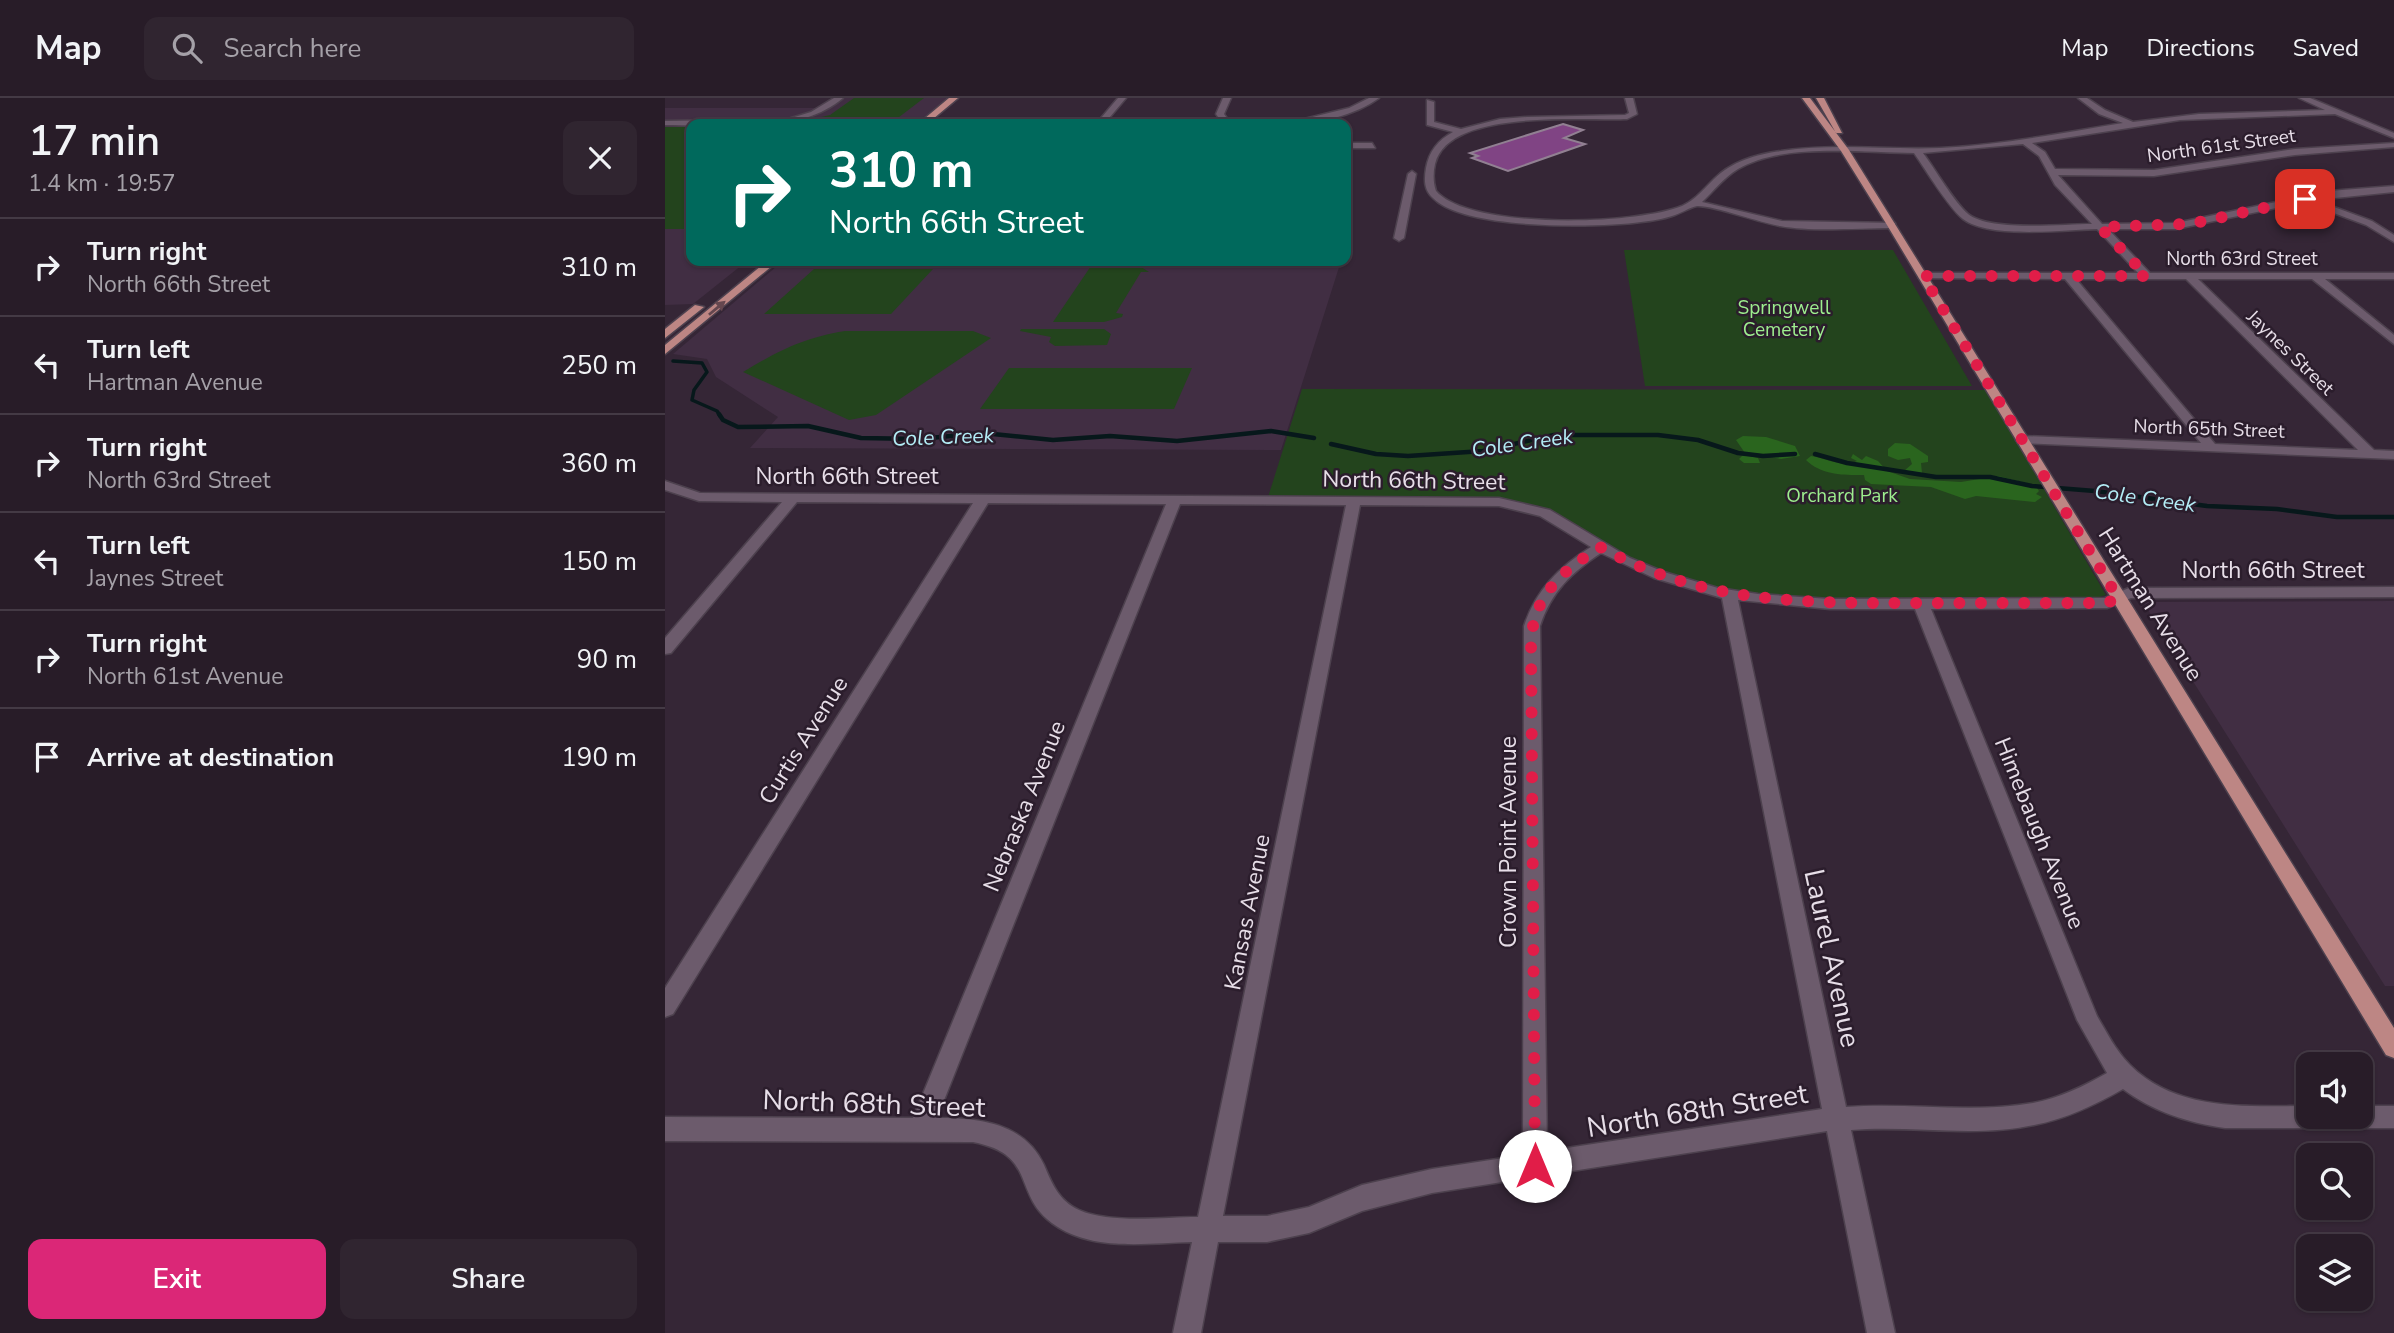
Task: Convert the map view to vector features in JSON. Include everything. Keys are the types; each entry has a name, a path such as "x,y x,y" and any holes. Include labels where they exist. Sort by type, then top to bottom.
{"main road":[{"path":"928,119 954,98"},
{"path":"941,119 966,98"},
{"name":"Hartman Avenue","path":"1806,98 1845,150 1892,225 2394,1048"},
{"name":"Hartman Avenue","path":"1820,98 1839,131 1845,150"},
{"path":"667,344 751,266"},
{"path":"667,344 767,266"}],"street":[{"path":"795,119 816,113 839,98"},
{"path":"1104,119 1122,98"},
{"path":"1224,119 1220,114 1227,98"},
{"path":"1315,119 1351,110 1375,98"},
{"path":"1441,201 1429,184 1433,156 1441,144 1463,132 1517,120 1627,117 1633,114 1629,98"},
{"path":"2082,98 2102,112 2133,125"},
{"path":"2302,98 2394,136"},
{"path":"1430,102 1430,123 1463,132"},
{"path":"1415,203 1441,201 1484,216 1540,222 1645,220 1671,215 1695,203 1727,171 1749,160 1791,152 1968,149 2194,117 2274,116 2333,111"},
{"path":"665,123 686,123"},
{"path":"2372,127 2394,125"},
{"path":"2023,141 2042,154 2058,183 2147,276"},
{"name":"North 61st Street","path":"2052,172 2154,173 2295,152 2394,145"},
{"path":"1351,146 1372,146"},
{"path":"1917,151 1965,216 1982,224 2001,227 2190,224 2305,199 2352,191 2394,188"},
{"path":"1399,238 1415,203 1412,174"},
{"path":"2305,199 2369,223 2392,236"},
{"path":"1695,203 1782,224 1892,225"},
{"name":"North 63rd Street","path":"1923,276 2394,275"},
{"path":"2069,276 2211,447"},
{"name":"Jaynes Street","path":"2189,276 2370,454"},
{"path":"2315,276 2394,341"},
{"name":"North 65th Street","path":"2023,440 2394,454"},
{"name":"North 66th Street","path":"665,485 699,497 792,499 1482,501 1522,506 1557,519 1600,547 1658,575 1730,594 1814,603 2107,603 2129,593 2394,592"},
{"path":"665,649 792,499"},
{"name":"Curtis Avenue","path":"665,1007 983,499"},
{"name":"Nebraska Avenue","path":"919,1130 1175,500"},
{"name":"Kansas Avenue","path":"1187,1333 1354,500"},
{"name":"Crown Point Avenue","path":"1535,1166 1532,626 1540,602 1554,581 1600,547"},
{"name":"Laurel Avenue","path":"1730,594 1881,1333"},
{"name":"Himebaugh Avenue","path":"1921,603 2088,1020 2102,1045 2125,1075"},
{"path":"2125,1075 2168,1101 2201,1114 2225,1117 2394,1117"},
{"name":"North 68th Street","path":"665,1129 973,1130 1005,1139 1024,1154 1050,1204 1081,1225 1105,1230 1267,1229 1309,1220 1362,1198 1399,1188 1836,1119 1996,1118 2034,1114 2085,1098 2125,1075"}],"shaded area":[{"path":"845,98 948,98 921,119 686,119 686,266 741,266 693,304 665,305 665,108 830,108"},
{"path":"777,266 1339,266 1281,450 750,448 778,417 716,377 707,359 673,354"},
{"path":"2394,601 2394,986 2385,986 2143,602"}],"green space":[{"path":"854,98 924,98 897,119 813,119 830,115"},
{"path":"665,127 686,127 686,229 665,229"},
{"name":"Springwell Cemetery","path":"1624,250 1893,250 1972,386 1645,386"},
{"path":"1091,266 1140,266 1149,272 1141,272 1116,313 1123,314 1122,317 1104,322 1053,322"},
{"path":"814,269 933,269 891,314 764,314"},
{"path":"1104,329 1111,334 1107,345 1055,346 1049,342 1051,337 1020,331"},
{"path":"845,331 973,331 991,338 876,415 849,420 743,372 792,346"},
{"path":"1009,368 1192,368 1174,409 980,409"},
{"name":"Orchard Park","path":"1302,389 1986,390 2106,595 2096,598 1806,599 1709,586 1640,563 1540,506 1486,497 1268,497"},
{"path":"1743,436 1766,437 1795,446 1800,456 1781,459 1752,454 1750,456 1758,458 1760,463 1744,463 1739,459 1745,453 1736,440"},
{"path":"1895,443 1910,444 1928,456 1928,462 1921,463 1922,473 1904,471 1912,464 1910,458 1898,460 1888,456 1888,449"},
{"path":"1853,454 1862,460 1866,456 1878,461 1887,471 1910,479 1961,482 1998,476 2035,485 2039,491 2036,494 2042,497 2035,502 1976,496 1965,499 1931,487 1871,484 1865,480 1864,475 1827,472 1806,460 1811,456 1851,463 1857,461 1851,458"}],"building":[{"path":"1563,124 1583,130 1564,138 1585,144 1508,171 1472,158 1478,156 1470,153"}],"waterway":[{"name":"Cole Creek","path":"673,361 702,363 707,372 694,390 692,400 717,411 720,416"},
{"name":"Cole Creek","path":"719,414 723,420 738,427 808,426 861,438 919,439 983,433 1053,440 1110,436 1177,441 1271,431 1314,438"},
{"name":"Cole Creek","path":"1331,444 1376,454 1408,456 1483,451 1554,435 1658,435 1698,440 1738,453 1763,456 1795,454"},
{"name":"Cole Creek","path":"1815,454 1847,463 1936,477 1990,477 2032,486 2095,491 2207,506 2277,509 2337,517 2394,517"}],"route":[{"path":"1535,1166 1531,640 1532,626 1546,591 1574,564 1600,547 1641,568 1696,587 1781,602 2107,603 2118,598 1923,276 2147,276 2100,227 2190,224 2305,199"}]}
